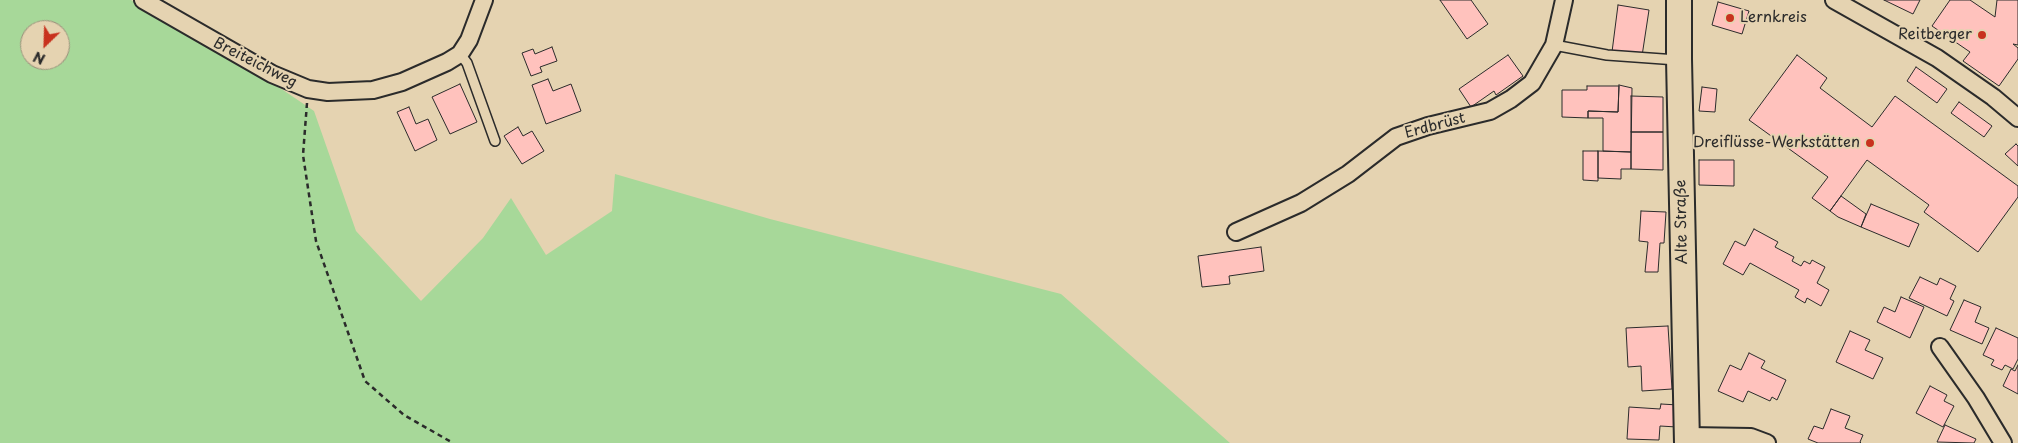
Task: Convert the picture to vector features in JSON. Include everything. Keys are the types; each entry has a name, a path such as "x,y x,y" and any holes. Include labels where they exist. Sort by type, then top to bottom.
{"street":[{"name":"Breiteichweg","path":"143,0 272,74 308,89 328,92 374,90 426,72 460,54"},
{"path":"460,54 475,27 484,0"},
{"name":"Erdbrüst","path":"1236,232 1301,203 1348,174 1396,137 1428,126 1490,111 1511,99 1532,83 1554,45 1564,0"},
{"name":"Alte Straße","path":"1679,0 1687,439"},
{"path":"1834,0 1937,58 2018,118"},
{"path":"1940,347 1976,398 2003,443"},
{"path":"1687,439 1751,437 1767,443"}],"lane":[{"path":"1554,45 1607,55 1679,60"},
{"path":"460,54 467,64 495,141"}],"path":[{"path":"308,89 303,155 316,241 365,381 404,415 452,443"}],"green space":[{"path":"0,0 131,0 258,73 314,111 356,231 421,301 483,238 511,198 546,255 612,211 615,174 770,219 1061,294 1230,443 0,443"}],"building":[{"path":"1440,0 1471,0 1488,24 1467,39"},
{"path":"1884,0 1920,0 1913,14"},
{"name":"Reitberger","path":"1950,0 1970,0 1995,17 1997,0 2018,0 2018,45 2013,44 2018,48 2018,59 1999,86 1963,61 1970,52 1932,26"},
{"name":"Lernkreis","path":"1718,2 1749,11 1742,34 1712,25"},
{"path":"1618,5 1649,10 1642,56 1612,52"},
{"path":"552,47 557,61 540,67 542,72 531,76 522,53 533,49 535,54"},
{"path":"1508,55 1523,76 1496,95 1494,91 1471,107 1459,89"},
{"name":"Dreiflüsse-Werkstätten","path":"1797,55 1827,78 1820,88 1872,127 1895,96 2018,186 2018,197 1978,252 1924,212 1929,205 1867,160 1830,211 1812,198 1828,177 1749,120"},
{"path":"1916,67 1947,89 1937,103 1907,81"},
{"path":"548,79 553,91 571,84 581,111 546,124 532,85"},
{"path":"460,84 477,122 450,134 432,97"},
{"path":"1619,85 1632,88 1631,152 1603,151 1603,118 1588,118 1588,111 1618,112"},
{"path":"1587,86 1619,86 1618,112 1588,111 1588,118 1562,117 1562,90 1587,90"},
{"path":"1702,87 1717,89 1715,112 1699,111"},
{"path":"1631,96 1663,97 1663,132 1631,132"},
{"path":"1959,102 1992,126 1984,137 1951,113"},
{"path":"409,107 416,124 428,119 437,140 415,151 397,112"},
{"path":"518,127 523,136 532,131 544,151 522,164 504,136"},
{"path":"1631,132 1663,132 1663,170 1631,169"},
{"path":"2016,144 2018,146 2018,166 2005,154"},
{"path":"1583,151 1598,151 1598,181 1583,180"},
{"path":"1598,151 1631,152 1631,169 1621,169 1621,179 1598,178"},
{"path":"1699,160 1734,160 1734,186 1699,185"},
{"path":"1841,196 1866,214 1861,227 1838,217 1830,211"},
{"path":"1871,204 1919,224 1909,247 1861,227"},
{"path":"1641,211 1666,212 1664,243 1660,243 1658,272 1645,272 1648,242 1639,241"},
{"path":"1754,229 1778,242 1775,247 1794,257 1792,261 1801,266 1804,261 1810,264 1812,260 1825,267 1817,283 1829,290 1821,306 1807,298 1805,303 1795,297 1799,290 1750,263 1743,275 1723,264 1735,241 1745,246"},
{"path":"1261,247 1264,271 1229,276 1230,284 1202,287 1198,256"},
{"path":"1920,277 1937,285 1940,278 1956,286 1950,299 1954,301 1947,316 1909,298"},
{"path":"1901,297 1924,307 1910,338 1877,322 1884,307 1895,312"},
{"path":"1964,300 1981,307 1975,322 1989,328 1982,344 1950,330"},
{"path":"1668,326 1672,389 1642,391 1641,366 1628,367 1626,328"},
{"path":"1996,328 2018,338 2018,359 2013,369 2005,365 2002,370 1991,365 1994,360 1983,355"},
{"path":"1850,331 1870,340 1865,350 1883,358 1873,379 1836,362"},
{"path":"1749,353 1765,361 1761,368 1786,380 1777,400 1772,397 1770,401 1748,391 1743,402 1718,391 1730,365 1741,370"},
{"path":"2018,365 2018,394 2003,386 2011,369 2015,371"},
{"path":"1930,386 1947,395 1944,401 1954,406 1943,427 1916,413"},
{"path":"1661,404 1678,405 1677,427 1660,426 1659,440 1627,439 1629,407 1660,409"},
{"path":"1831,409 1850,416 1845,428 1863,435 1861,443 1818,443 1808,439 1814,426 1823,429"},
{"path":"1945,425 1976,439 1974,443 1937,442"}],"place":[{"name":"Lernkreis","path":"1730,18"},
{"name":"Reitberger","path":"1982,35"},
{"name":"Dreiflüsse-Werkstätten","path":"1870,143"}]}
